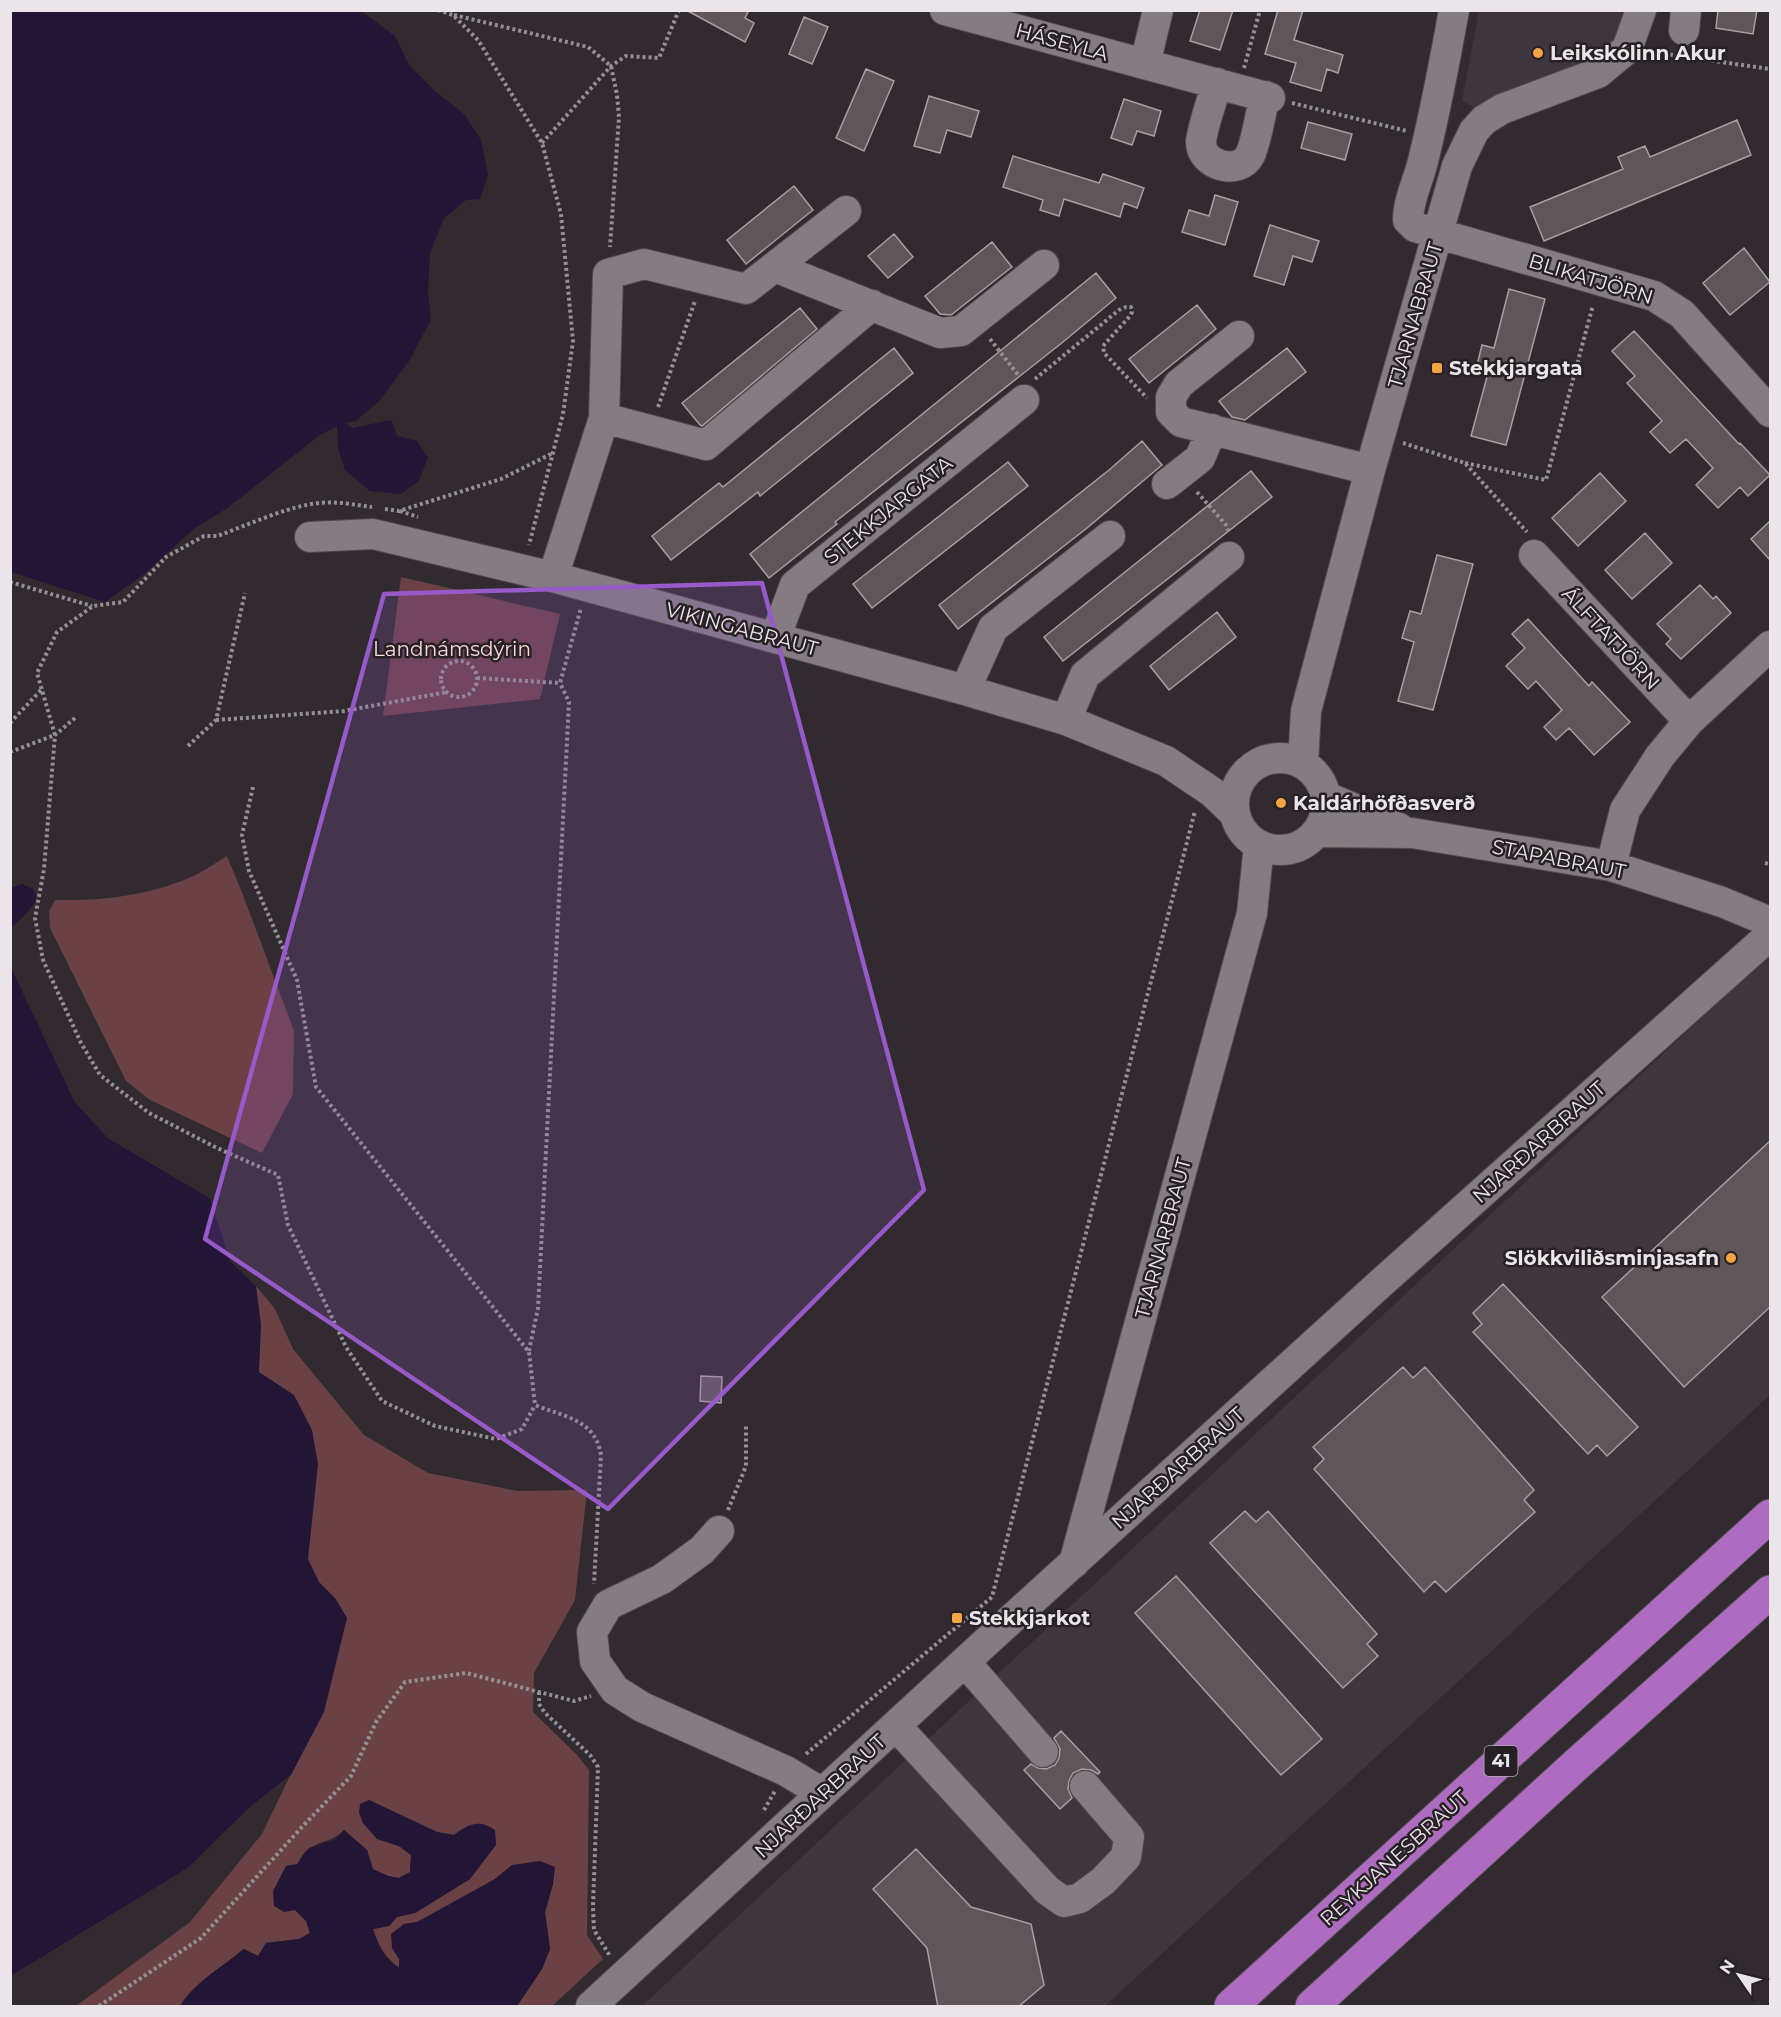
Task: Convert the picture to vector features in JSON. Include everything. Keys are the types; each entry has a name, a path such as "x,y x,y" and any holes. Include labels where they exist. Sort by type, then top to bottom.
{"highway":[{"name":"REYKJANESBRAUT","path":"1231,2007 1770,1516"},
{"path":"1312,2007 1577,1764 1770,1592"}],"street":[{"name":"HÁSEYLA","path":"945,10 1248,92"},
{"path":"1145,64 1158,10"},
{"path":"1429,136 1441,87 1454,10"},
{"path":"1627,49 1641,10"},
{"name":"TJARNABRAUT","path":"1276,762 1306,711 1370,470 1457,166 1474,131 1484,120 1502,109 1598,73 1627,49"},
{"name":"BLIKATJÖRN","path":"1429,136 1419,178 1408,210 1408,220 1415,227 1654,296 1682,314 1770,412"},
{"path":"556,568 603,418 608,274 644,264 746,289 846,212"},
{"path":"775,267 940,333 961,331 1044,265"},
{"path":"603,418 706,445 872,305"},
{"path":"1239,336 1179,384 1171,397 1171,412 1181,422 1370,470"},
{"name":"STEKKJARGATA","path":"775,638 795,585 1026,393"},
{"path":"1174,479 1200,458 1212,429"},
{"name":"VIKINGABRAUT","path":"310,537 373,534 556,568 587,586 1066,720 1166,761 1204,787 1235,814"},
{"path":"965,690 993,628 1110,536"},
{"name":"ÁLFTATJÖRN","path":"1534,555 1689,721"},
{"path":"1066,720 1084,675 1229,557"},
{"path":"1611,866 1625,810 1660,756 1689,721 1770,646"},
{"name":"VIKINGABRAUT","path":"1166,761 1224,770 1276,762"},
{"path":"1276,762 1314,771 1327,797 1327,810 1317,832 1297,847 1272,848 1248,838 1235,814 1236,789 1242,777 1276,762"},
{"name":"STAPABRAUT","path":"1327,797 1412,833"},
{"name":"STAPABRAUT","path":"1317,832 1412,833 1611,866 1722,902 1770,922"},
{"name":"TJARNARBRAUT","path":"1074,1563 1272,848"},
{"name":"NJARÐARBRAUT","path":"591,2007 1381,1283 1770,935"},
{"path":"719,1532 702,1550 662,1579 608,1605 592,1632 595,1661 615,1690 642,1707 786,1771 822,1794"},
{"path":"965,1662 1043,1752"},
{"path":"896,1726 1047,1890 1065,1902 1080,1899 1103,1881 1126,1857 1129,1838 1085,1786"}],"path":[{"path":"438,10 588,47 611,66 619,117 608,274"},
{"path":"542,143 611,66 626,56 659,58 679,10"},
{"path":"1260,10 1248,92 1429,136"},
{"path":"453,15 478,40 542,143 561,214 573,341 563,414 528,550 556,568"},
{"path":"1627,49 1770,69"},
{"path":"651,431 704,278"},
{"path":"1380,436 1465,463 1545,480 1600,280"},
{"path":"975,320 1026,393 1119,310 1131,307 1130,316 1103,346 1104,353 1151,402 1171,412"},
{"path":"10,582 93,606 123,602 166,557 204,536 217,536 300,507 320,503 341,503 399,511 501,479 554,453"},
{"path":"1465,463 1531,536 1534,555"},
{"path":"1174,479 1227,526 1230,538 1229,557"},
{"path":"93,606 57,632 37,673 55,735 44,869 35,918 43,960 81,1043 100,1075 149,1113 217,1148 278,1175 288,1225 346,1347 382,1401 435,1426 496,1438 522,1429 535,1405 529,1352 538,1308 569,702 560,683 587,586"},
{"path":"188,746 216,720 245,593"},
{"path":"216,720 344,711 447,692 458,696 469,693 474,688 476,672 468,663 462,661 450,663 441,681 447,692"},
{"path":"477,678 560,683"},
{"path":"10,723 42,690"},
{"path":"10,752 55,735 75,718"},
{"path":"253,787 242,835 249,871 297,980 316,1087 529,1352"},
{"path":"764,1810 786,1771 992,1597 1191,822 1204,787"},
{"path":"1765,863 1770,864"},
{"path":"535,1405 580,1422 596,1436 599,1445 601,1455 594,1585"},
{"path":"719,1532 746,1466 746,1424"},
{"path":"99,2007 201,1938 300,1828 351,1776 376,1722 405,1682 466,1673 574,1701 615,1690"},
{"path":"539,1692 539,1704 545,1713 590,1755 598,1767 592,1906 594,1930 612,1959 607,1964"}],"highlighted area":[{"path":"762,583 924,1190 608,1509 205,1239 384,594"}],"shaded area":[{"path":"11,10 361,11 395,36 409,65 436,92 464,114 481,140 488,175 480,199 466,200 444,218 430,253 428,293 431,320 409,361 380,400 356,421 345,423 352,428 391,420 397,436 417,441 428,458 418,482 400,494 370,491 345,470 338,448 337,426 320,435 226,509 195,528 143,575 105,602 11,572"},
{"name":"Leikskólinn Akur","path":"1479,11 1627,11 1619,42 1592,64 1481,111 1462,101"},
{"path":"22,884 31,888 36,899 11,928 11,888"},
{"path":"1770,954 1770,1395 1105,2006 642,2006"},
{"path":"10,965 75,1102 108,1138 210,1198 230,1260 256,1286 261,1325 259,1372 294,1395 312,1430 318,1464 308,1559 319,1582 335,1598 347,1618 324,1712 291,1775 249,1808 188,1868 11,1976"},
{"path":"369,1800 437,1832 454,1835 474,1824 495,1830 496,1845 470,1879 415,1913 397,1917 389,1926 373,1929 382,1951 399,1968 399,1959 392,1948 391,1934 404,1924 417,1922 495,1879 512,1865 540,1861 555,1867 545,1912 550,1949 542,1969 517,2006 180,2006 201,1982 244,1949 258,1956 266,1943 299,1939 310,1933 306,1921 295,1910 284,1912 274,1906 273,1891 286,1866 297,1864 309,1848 336,1839 344,1830 367,1850 373,1869 399,1878 410,1872 411,1855 399,1846 377,1839 363,1823 359,1813 360,1804"}],"green space":[{"name":"Landnámsdýrin","path":"401,577 560,614 540,699 383,716"},
{"path":"227,856 294,1031 293,1094 262,1153 150,1100 126,1081 50,928 49,911 55,900 90,900 158,889 195,875"},
{"path":"10,965 75,1102 108,1138 210,1198 230,1260 275,1309 293,1349 364,1435 428,1473 517,1491 587,1490 575,1600 534,1673 533,1712 589,1770 587,1935 603,1959 552,2006 517,2006 542,1969 550,1949 545,1912 553,1884 512,1865 495,1879 437,1912 417,1922 403,1924 392,1948 399,1959 400,1968 386,1956 373,1929 389,1926 397,1917 415,1913 470,1879 463,1829 454,1835 437,1832 369,1800 377,1839 399,1846 411,1855 410,1872 399,1878 372,1869 367,1850 344,1830 310,1848 304,1853 297,1867 295,1910 306,1921 310,1933 299,1939 266,1943 258,1956 243,1949 201,1982 180,2006 76,2006 190,1922 262,1834 290,1776 249,1808 188,1868 11,1976"}],"building":[{"path":"686,10 749,10 745,18 754,23 745,42"},
{"path":"1200,10 1233,10 1220,50 1190,41"},
{"path":"1278,10 1303,10 1294,40 1343,55 1338,73 1327,69 1321,91 1290,82 1296,63 1265,54"},
{"path":"1718,10 1757,10 1753,34 1716,28"},
{"path":"804,17 828,27 812,64 789,54"},
{"path":"866,69 894,81 864,151 836,138"},
{"path":"929,96 979,111 971,137 947,130 940,153 914,146"},
{"path":"1124,99 1161,111 1154,136 1137,131 1132,145 1111,138"},
{"path":"1737,120 1751,155 1544,241 1530,207 1623,169 1618,157 1645,146 1650,157"},
{"path":"1308,122 1352,134 1345,160 1301,148"},
{"path":"1013,156 1099,183 1103,174 1144,188 1137,208 1124,203 1120,217 1064,199 1059,216 1040,210 1043,200 1003,187"},
{"path":"794,186 813,210 746,264 727,240"},
{"path":"1215,195 1238,202 1225,245 1182,232 1189,210 1209,216"},
{"path":"1270,225 1319,241 1312,262 1293,256 1284,285 1254,276"},
{"path":"894,234 913,257 888,278 868,256"},
{"path":"992,242 1012,267 951,315 940,314 925,296"},
{"path":"1744,248 1770,282 1730,315 1703,283"},
{"path":"1096,273 1116,298 835,522 837,524 769,578 750,554"},
{"path":"1509,289 1545,299 1506,445 1471,436 1487,377 1475,373 1482,345 1494,348"},
{"path":"1197,305 1216,329 1149,383 1129,359"},
{"path":"800,308 817,329 702,426 700,425 682,403"},
{"path":"1634,331 1770,475 1748,496 1740,487 1718,508 1696,485 1713,468 1686,439 1670,453 1650,432 1662,421 1627,383 1635,376 1612,351"},
{"path":"894,348 913,373 760,496 758,492 671,560 652,536 719,483 723,487"},
{"path":"1287,348 1306,372 1245,420 1232,417 1219,401"},
{"path":"1142,441 1162,465 1087,528 958,629 939,605 1109,470"},
{"path":"1008,462 1028,486 872,608 853,584"},
{"path":"1251,471 1272,497 1063,661 1044,637"},
{"path":"1600,473 1626,501 1578,546 1552,518"},
{"path":"1770,521 1770,560 1751,539"},
{"path":"1645,533 1672,563 1632,599 1605,570"},
{"path":"1437,555 1473,564 1433,710 1398,701 1414,642 1402,638 1410,611 1421,614"},
{"path":"1700,585 1713,599 1716,596 1731,613 1681,659 1666,644 1671,639 1657,624"},
{"path":"1217,612 1236,637 1169,690 1150,666"},
{"path":"1528,619 1589,686 1592,682 1630,722 1594,755 1569,728 1556,740 1544,727 1562,710 1536,681 1528,689 1506,666 1525,648 1512,634"},
{"path":"1770,1141 1770,1307 1684,1387 1602,1297"},
{"path":"1503,1284 1638,1427 1607,1456 1597,1445 1588,1454 1473,1332 1482,1324 1473,1313"},
{"path":"1403,1367 1413,1378 1425,1367 1534,1490 1524,1500 1535,1512 1446,1592 1435,1581 1424,1592 1314,1469 1324,1459 1313,1447"},
{"path":"701,1376 722,1377 721,1403 700,1401"},
{"path":"1245,1511 1256,1522 1268,1511 1377,1634 1367,1644 1378,1656 1343,1688 1210,1543"},
{"path":"1176,1576 1322,1739 1281,1775 1135,1613"},
{"path":"1061,1731 1100,1772 1098,1774 1082,1769 1073,1773 1068,1789 1072,1798 1060,1809 1024,1770 1031,1764 1046,1769 1055,1765 1060,1749 1054,1738"},
{"path":"916,1849 971,1907 1031,1924 1044,1985 1018,2007 938,2007 927,1948 873,1889"}],"place":[{"name":"Leikskólinn Akur","path":"1538,53"},
{"name":"Stekkjargata","path":"1437,368"},
{"name":"Kaldárhöfðasverð","path":"1281,803"},
{"name":"Slökkviliðsminjasafn","path":"1731,1258"},
{"name":"Stekkjarkot","path":"957,1618"}]}
